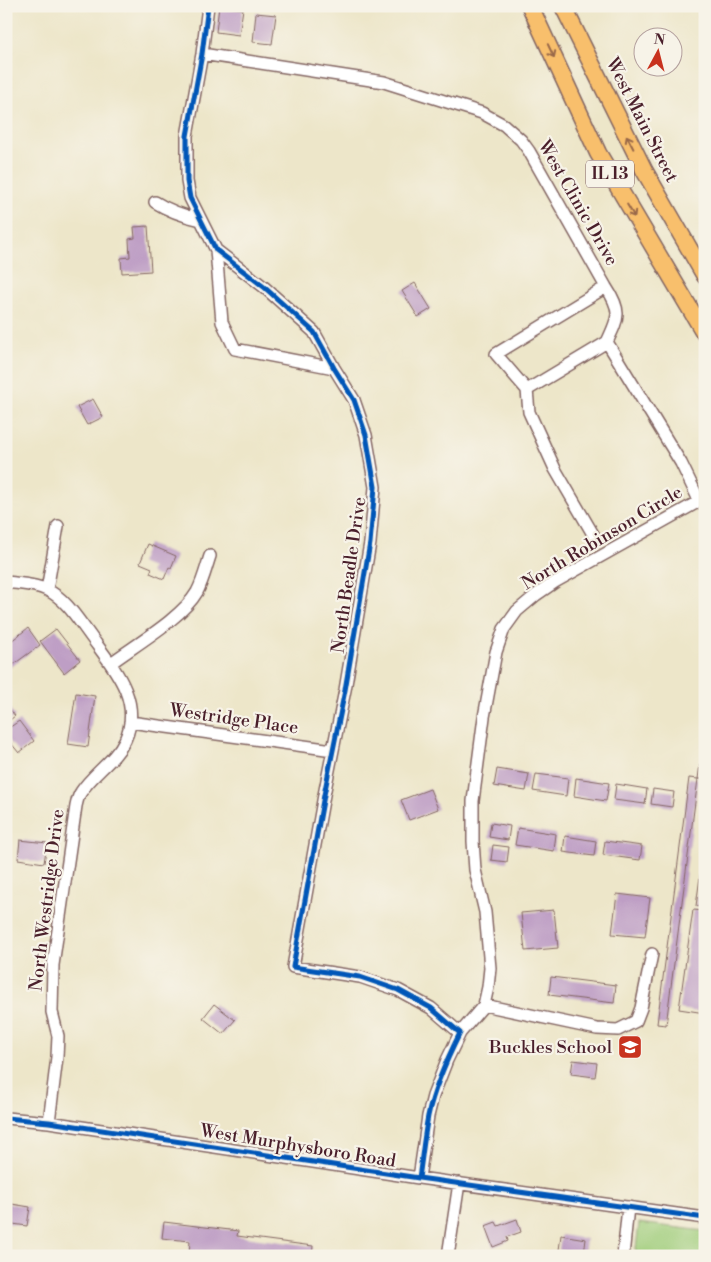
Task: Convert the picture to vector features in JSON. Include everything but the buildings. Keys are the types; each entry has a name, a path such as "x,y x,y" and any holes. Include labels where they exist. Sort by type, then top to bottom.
{"highway":[{"name":"IL 13","path":"530,6 598,153 705,334"},
{"name":"West Main Street","path":"563,6 644,170 705,276"}],"street":[{"name":"North Beadle Drive","path":"208,6 188,136 187,181 190,198 216,250 264,287 314,332 354,400 366,435 375,487 370,543 345,690 293,966 360,977 398,990 431,1008 460,1033"},
{"name":"West Clinic Drive","path":"202,54 384,82 482,113 504,125 521,140 529,151 616,302 618,312 615,327 607,342"},
{"path":"155,202 183,216 201,220"},
{"path":"216,250 222,322 235,349 334,368"},
{"path":"596,541 555,469 530,412 527,390 496,354 606,287"},
{"path":"527,390 607,342"},
{"name":"North Robinson Circle","path":"484,1005 490,968 485,912 475,870 473,841 474,801 484,717 492,670 504,628 518,611 543,590 696,503 698,498 681,464 607,342"},
{"path":"47,590 58,526"},
{"path":"111,663 179,613 197,592 210,556"},
{"name":"North Westridge Drive","path":"6,582 36,586 60,598 120,675 129,698 131,710 125,739 117,753 81,791 76,806 54,965 52,1012 58,1036 49,1122"},
{"name":"Westridge Place","path":"130,722 333,750"},
{"path":"419,1178 428,1116 433,1096 460,1033 484,1005 597,1029 618,1030 636,1021 641,1008 652,954"},
{"name":"West Murphysboro Road","path":"6,1118 49,1122 459,1184 705,1218"},
{"path":"448,1256 459,1184"},
{"path":"623,1256 628,1207"}],"green space":[{"path":"639,1223 705,1231 705,1256 635,1256"}],"cycle path":[{"path":"208,6 202,54 187,136 187,181 190,198 216,250 264,287 314,332 354,400 366,435 375,487 370,543 345,690 293,967 360,977 398,990 431,1008 460,1033 441,1073 434,1094 425,1132 419,1178"},
{"path":"6,1118 49,1122 419,1178 705,1218"}],"place":[{"name":"Buckles School","path":"630,1047"}]}
